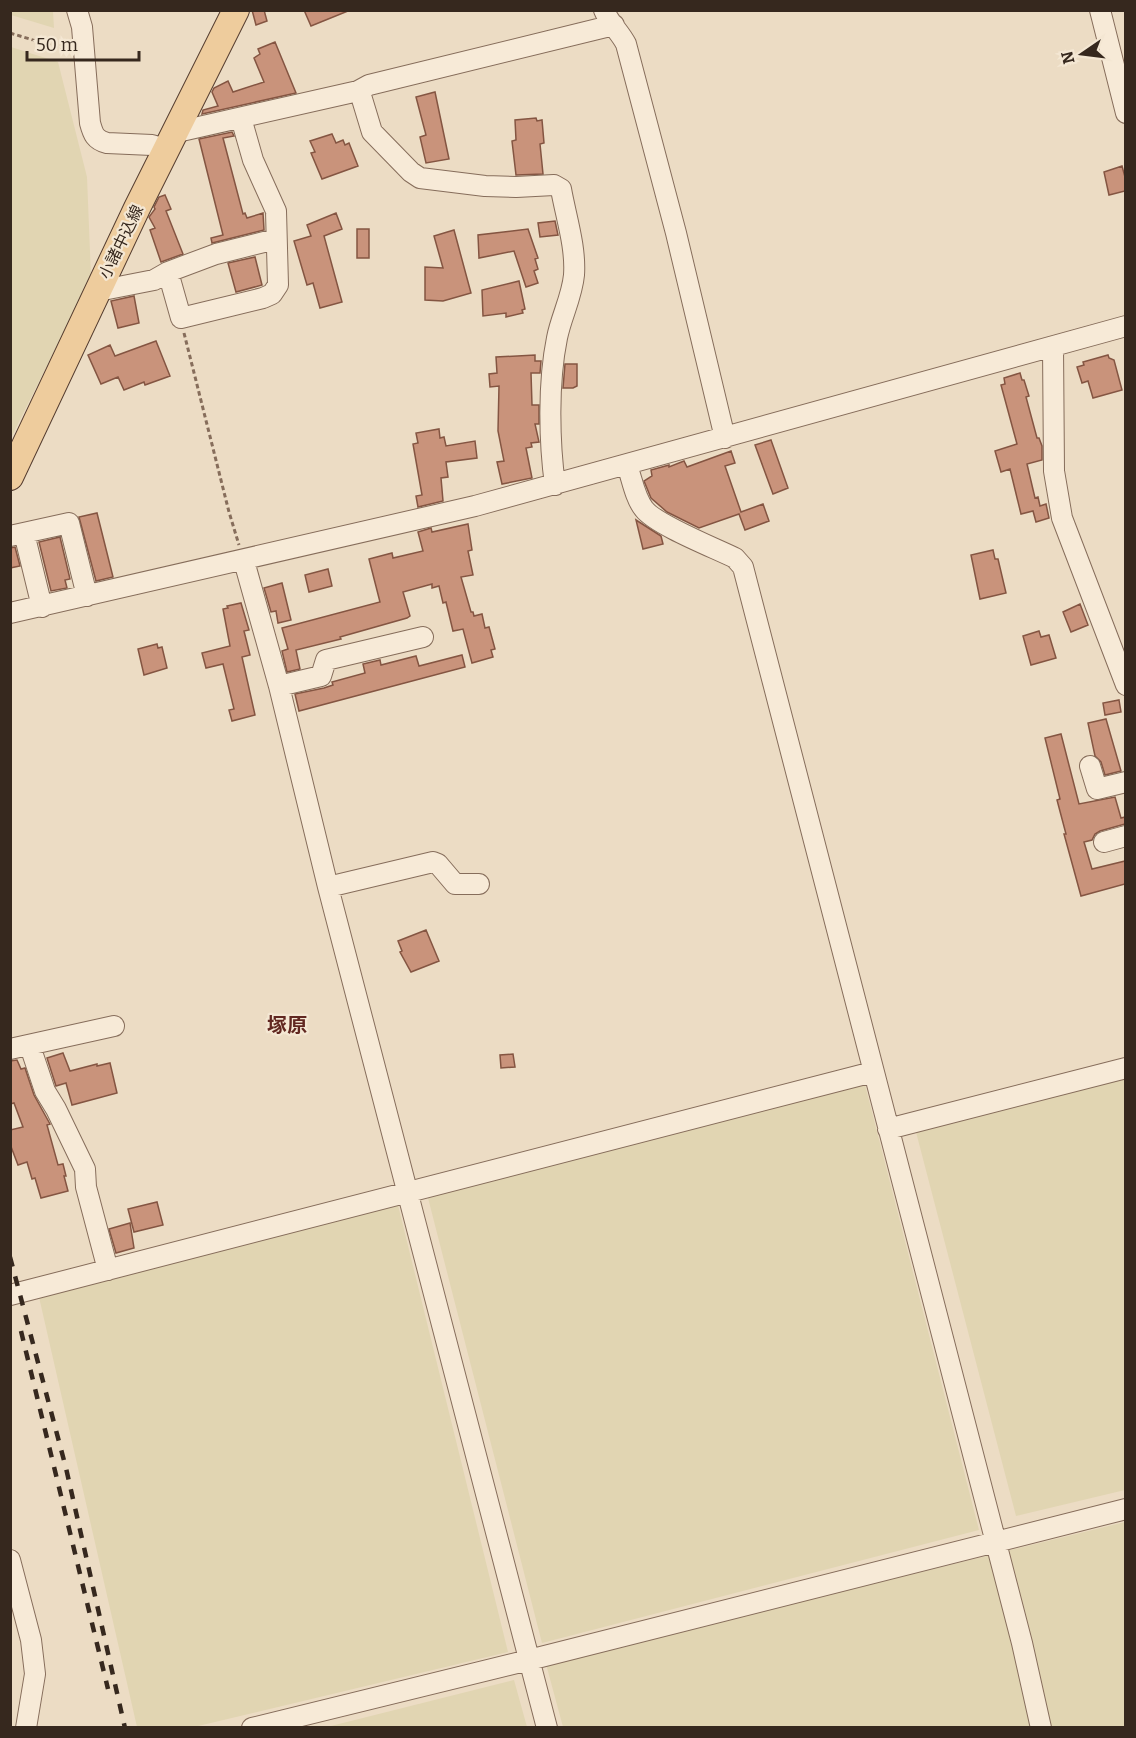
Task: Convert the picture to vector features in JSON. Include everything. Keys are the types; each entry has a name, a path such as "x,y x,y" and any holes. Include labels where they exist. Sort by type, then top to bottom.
{"main road":[{"name":"小諸中込線","path":"12,467 236,10"}],"street":[{"path":"77,10 82,27 93,135 101,142 152,145 241,118 358,91 369,85 609,18 626,44 676,233 725,438"},
{"path":"1100,10 1125,112"},
{"path":"358,91 372,132 411,172 420,178 485,186 516,187 554,184 561,189 574,264 572,288 557,336 554,358 550,448 555,485"},
{"path":"168,272 181,318 262,298 272,294 278,285 276,211 254,160 241,118"},
{"path":"100,285 108,289 154,280 168,272 216,254 276,239"},
{"path":"10,614 475,506 1125,326"},
{"path":"1053,347 1054,471 1060,508 1072,548 1124,675"},
{"path":"627,465 639,502 645,510 667,525 735,558 743,567 1022,1643 1041,1728"},
{"path":"42,607 17,534 69,523 87,596"},
{"path":"244,561 279,686 328,887 547,1728"},
{"path":"279,686 321,676 326,660 423,637"},
{"path":"1090,766 1097,789 1125,782"},
{"path":"1104,842 1125,836"},
{"path":"328,887 433,862 438,864 455,884 480,884"},
{"path":"108,1270 86,1186 86,1169 56,1109 20,1048 114,1026"},
{"path":"888,1129 1125,1068"},
{"path":"10,1295 873,1072"},
{"path":"252,1728 1125,1509"},
{"path":"10,1560 18,1620 35,1674 26,1728"}],"path":[{"path":"10,33 83,54"},
{"path":"181,318 229,512 244,561"}],"shaded area":[{"path":"10,11 53,11 54,28 11,15"},
{"path":"11,47 58,62 87,177 91,277 11,438"},
{"path":"863,1077 979,1530 542,1643 427,1194"},
{"path":"1125,1079 1125,1490 1016,1516 916,1132"},
{"path":"397,1201 508,1652 194,1727 137,1727 39,1297"},
{"path":"1125,1522 1125,1727 563,1727 546,1664"},
{"path":"514,1680 527,1727 327,1727"}],"building":[{"path":"252,10 264,10 267,21 256,25"},
{"path":"304,10 348,10 348,11 311,26"},
{"path":"275,42 296,93 202,114 203,110 218,106 212,92 214,88 228,81 233,92 264,82 254,58 260,54 258,49"},
{"path":"435,92 449,159 426,163 420,137 426,135 416,97"},
{"path":"536,118 537,121 542,120 544,143 540,144 543,174 516,175 512,141 516,140 515,120"},
{"path":"232,132 234,136 223,138 243,214 245,213 247,218 263,213 264,230 212,243 211,238 223,235 199,139"},
{"path":"332,134 336,143 343,140 345,145 349,143 358,166 322,179 311,153 315,152 310,141"},
{"path":"1122,166 1125,191 1109,195 1104,172"},
{"path":"165,195 171,209 166,211 183,254 161,262 150,230 155,228 149,217 159,197"},
{"path":"336,213 342,229 324,236 342,302 320,308 313,283 307,285 294,241 311,236 307,225"},
{"path":"555,221 558,235 540,237 538,223"},
{"path":"357,229 369,229 369,258 357,258"},
{"path":"528,229 538,258 535,259 538,269 534,271 538,283 526,287 514,251 479,258 478,235"},
{"path":"454,230 471,293 443,301 425,300 425,267 443,268 434,236"},
{"path":"255,257 262,285 236,292 228,263"},
{"path":"519,281 525,309 522,310 523,313 506,317 506,313 483,316 482,290"},
{"path":"134,296 139,323 118,328 111,301"},
{"path":"156,341 170,376 145,385 144,382 124,390 118,377 101,384 88,355 110,345 115,356"},
{"path":"535,355 535,361 541,361 540,373 531,373 532,405 539,405 539,424 535,424 539,442 531,443 532,447 526,448 532,478 502,484 497,462 504,461 498,431 499,386 490,387 489,374 497,373 496,357"},
{"path":"1108,355 1114,360 1122,390 1093,398 1088,381 1082,383 1077,367 1084,365 1083,362"},
{"path":"565,364 577,364 577,386 573,388 563,388"},
{"path":"1020,373 1029,396 1026,397 1037,438 1042,446 1042,460 1027,464 1035,498 1038,497 1040,506 1046,504 1049,518 1036,522 1033,511 1021,514 1010,469 1001,472 995,451 1017,444 1001,385 1005,384 1004,378"},
{"path":"439,429 440,438 444,437 446,446 475,441 477,458 446,462 448,477 441,478 443,501 418,507 416,496 422,495 413,444 418,443 416,433"},
{"path":"771,440 788,488 773,494 755,445"},
{"path":"731,451 735,463 725,466 741,512 763,504 769,521 745,530 739,514 699,528 667,512 651,498 644,481 652,476 651,470 669,465 669,467 684,461 687,467"},
{"path":"97,513 113,577 96,581 79,517"},
{"path":"636,520 661,536 663,544 643,549"},
{"path":"468,524 472,550 468,551 473,575 461,577 471,612 474,616 482,614 485,628 489,627 495,649 491,650 493,657 472,663 463,629 453,631 446,602 443,603 439,586 432,588 432,584 403,592 410,616 407,618 340,637 341,639 296,650 300,669 287,672 282,651 288,649 282,628 380,602 369,559 392,553 393,558 423,551 418,532 431,528 432,532"},
{"path":"60,537 70,579 65,580 67,588 51,591 39,542"},
{"path":"15,547 20,566 10,568 10,548"},
{"path":"993,550 995,559 998,559 1006,593 980,599 971,555"},
{"path":"328,569 332,586 309,592 305,575"},
{"path":"282,583 291,620 278,623 276,611 271,612 264,588"},
{"path":"241,603 249,630 244,631 250,655 242,657 255,715 232,721 229,710 234,709 223,664 206,668 202,653 230,646 223,609"},
{"path":"1080,604 1088,625 1071,632 1063,612"},
{"path":"1039,631 1041,637 1049,635 1056,658 1031,665 1023,636"},
{"path":"157,644 158,648 162,647 167,668 144,675 138,649"},
{"path":"462,655 465,667 299,711 295,694 324,688 333,685 332,682 365,673 363,664 380,660 381,665 416,656 419,666"},
{"path":"1119,700 1121,712 1105,715 1103,703"},
{"path":"1106,719 1121,771 1105,775 1101,762 1095,756 1088,723"},
{"path":"1061,734 1079,804 1115,797 1121,818 1125,817 1125,824 1100,831 1092,840 1084,842 1092,869 1125,861 1125,884 1081,896 1064,834 1066,834 1057,800 1060,799 1045,738"},
{"path":"426,930 439,961 411,972 400,952 402,951 398,941"},
{"path":"63,1053 70,1071 110,1063 117,1093 72,1105 66,1083 56,1086 47,1058"},
{"path":"513,1054 515,1067 501,1068 500,1055"},
{"path":"17,1060 21,1069 25,1068 34,1095 50,1124 47,1125 58,1165 63,1164 68,1191 41,1198 27,1162 18,1165 10,1144 10,1130 23,1127 14,1103 10,1104 10,1061"},
{"path":"157,1202 163,1225 134,1232 128,1209"},
{"path":"130,1223 134,1248 116,1253 109,1229"}],"railway":[{"path":"10,1257 66,1468 125,1728"},
{"path":"21,1331 108,1689"}],"district":[{"name":"塚原","path":"287,1025"}]}
